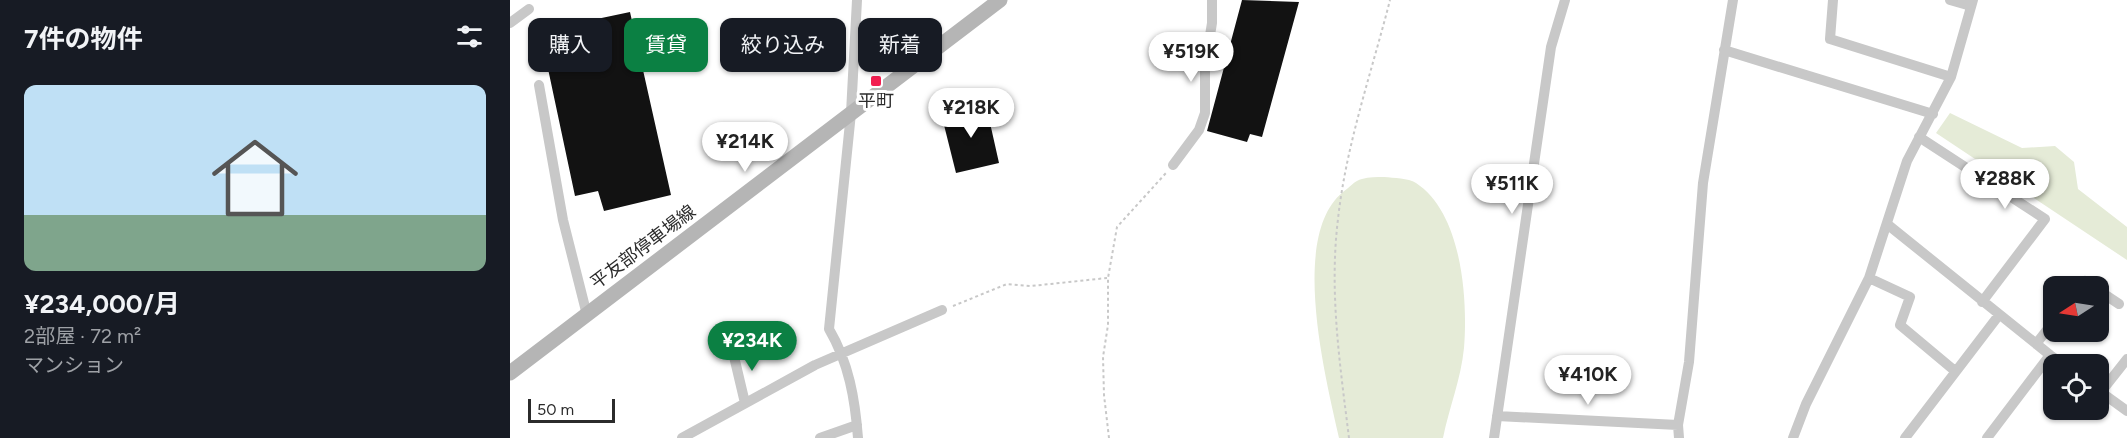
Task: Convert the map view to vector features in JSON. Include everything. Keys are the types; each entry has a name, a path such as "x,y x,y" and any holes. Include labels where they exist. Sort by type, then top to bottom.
{"main road":[{"name":"平友部停車場線","path":"510,372 1000,0"}],"street":[{"path":"857,0 851,113 829,329 843,352 854,396 858,438"},
{"path":"1173,165 1199,130 1205,113 1205,66 1212,23 1212,0"},
{"path":"1494,438 1551,47 1565,0"},
{"path":"1679,438 1678,425 1689,362 1703,183 1733,0"},
{"path":"1833,0 1830,39 1951,77"},
{"path":"1793,438 1806,404 1869,278 1907,161 1951,77 1972,3 1950,0"},
{"path":"510,23 529,9"},
{"path":"1724,50 1933,114"},
{"path":"539,86 563,220 587,315"},
{"path":"1919,137 2045,219 1982,302"},
{"path":"1887,224 2049,354"},
{"path":"1869,278 1910,297 1900,325 1955,371"},
{"path":"2109,297 2119,304"},
{"path":"682,438 843,352 942,310"},
{"path":"1905,438 1999,315"},
{"path":"2036,344 2043,335"},
{"path":"732,348 745,403"},
{"path":"2109,380 2127,359"},
{"path":"1987,438 2043,364"},
{"path":"2109,398 2127,411"},
{"path":"1497,416 1678,425"},
{"path":"820,438 857,425"}],"path":[{"path":"1349,438 1334,314 1338,218 1351,150 1390,0"},
{"path":"1108,438 1103,386 1108,278 1117,227 1173,165"},
{"path":"942,310 1007,284 1042,285 1108,278"}],"green space":[{"path":"1950,113 2022,148 2055,146 2074,162 2078,189 2127,227 2127,260 1936,133"},
{"path":"1384,177 1413,181 1431,197 1443,215 1459,258 1465,306 1464,348 1443,438 1339,438 1320,346 1316,309 1315,274 1318,241 1327,213 1343,192 1359,180"}],"building":[{"path":"1242,0 1299,2 1262,137 1250,134 1247,142 1207,131"},
{"path":"630,12 631,18 624,18 624,72 643,72 671,195 604,211 598,191 575,196 549,72 612,72 612,18 602,18"},
{"path":"986,105 999,163 956,173 942,117"}],"place":[{"name":"平町","path":"876,81"}]}
